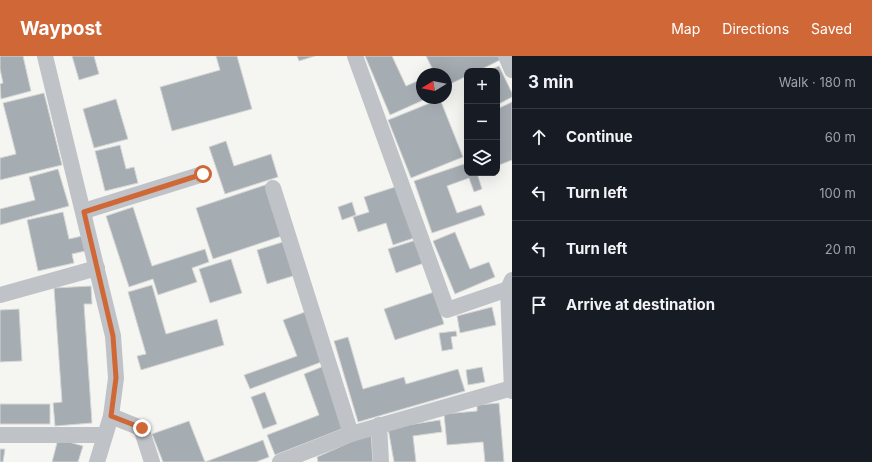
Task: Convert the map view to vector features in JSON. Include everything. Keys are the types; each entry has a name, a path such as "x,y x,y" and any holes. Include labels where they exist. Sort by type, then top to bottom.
{"street":[{"path":"45,56 84,212 113,343 116,378 111,416 97,462"},
{"path":"355,56 447,310 510,285 512,391"},
{"path":"506,56 512,70"},
{"path":"84,212 203,174"},
{"path":"273,188 351,434"},
{"path":"0,295 97,268"},
{"path":"280,462 351,434 379,425 512,388"},
{"path":"111,416 142,428 152,462"},
{"path":"379,425 380,462"},
{"path":"0,435 105,435"}],"building":[{"path":"0,56 23,56 31,91 1,99 0,84 3,83 0,69"},
{"path":"72,56 94,56 99,74 79,80"},
{"path":"216,56 237,56 252,109 172,131 160,87 220,70"},
{"path":"297,56 315,56 299,61"},
{"path":"365,56 392,56 406,86 416,82 416,103 390,115"},
{"path":"426,56 498,56 500,60 484,68 464,68 464,77 452,83 452,68 432,68"},
{"path":"500,68 512,93 512,97 500,103"},
{"path":"44,93 62,165 0,180 0,158 16,154 3,103"},
{"path":"116,99 128,139 94,148 83,109"},
{"path":"512,102 512,160 500,165 500,140 500,108"},
{"path":"428,104 442,104 463,157 411,178 388,120"},
{"path":"226,141 234,166 271,154 278,177 225,194 209,147"},
{"path":"120,145 126,169 134,167 138,183 105,191 95,151"},
{"path":"464,164 464,176 478,176 482,189 474,192 469,178 447,186 457,213 481,205 485,215 432,233 414,181"},
{"path":"58,169 69,206 0,225 0,209 35,200 29,177"},
{"path":"268,184 285,235 213,259 196,208"},
{"path":"398,186 414,238 393,245 386,223 358,232 353,217 369,212 364,197"},
{"path":"352,202 356,215 342,220 338,207"},
{"path":"133,207 152,266 205,249 209,262 192,268 197,282 158,295 153,279 129,287 106,216"},
{"path":"63,212 69,239 82,236 85,251 72,254 74,263 38,271 27,220"},
{"path":"455,232 470,269 489,262 495,277 455,294 433,241"},
{"path":"416,240 424,263 396,273 388,249"},
{"path":"286,241 296,275 267,284 257,250"},
{"path":"231,259 242,293 210,303 199,269"},
{"path":"152,285 166,334 217,319 224,345 141,370 137,356 146,354 128,292"},
{"path":"91,286 92,304 84,304 92,423 55,426 53,403 62,402 54,288"},
{"path":"434,292 444,324 395,340 384,309"},
{"path":"492,307 496,325 460,333 457,316"},
{"path":"19,309 22,361 0,362 0,310"},
{"path":"305,312 324,361 250,389 244,375 297,356 283,320"},
{"path":"456,331 457,336 451,337 453,349 442,351 439,333"},
{"path":"348,337 363,389 404,377 406,384 458,369 465,391 358,422 334,341"},
{"path":"324,366 347,427 275,455 267,435 319,415 304,374"},
{"path":"482,367 485,382 468,385 466,370"},
{"path":"265,392 277,424 263,429 251,397"},
{"path":"499,403 504,462 485,462 483,442 447,445 444,414 477,411 477,405"},
{"path":"0,404 50,404 50,424 0,424"},
{"path":"440,420 442,432 413,436 416,462 394,462 388,428"},
{"path":"189,421 205,462 163,462 152,434"},
{"path":"371,433 373,462 318,462 317,457"},
{"path":"58,439 83,446 78,462 52,462"},
{"path":"263,440 269,457 256,462 205,462"},
{"path":"0,449 5,449 3,462 0,462"}],"route":[{"path":"142,428 111,416 116,378 113,336 84,212 203,174"}]}
